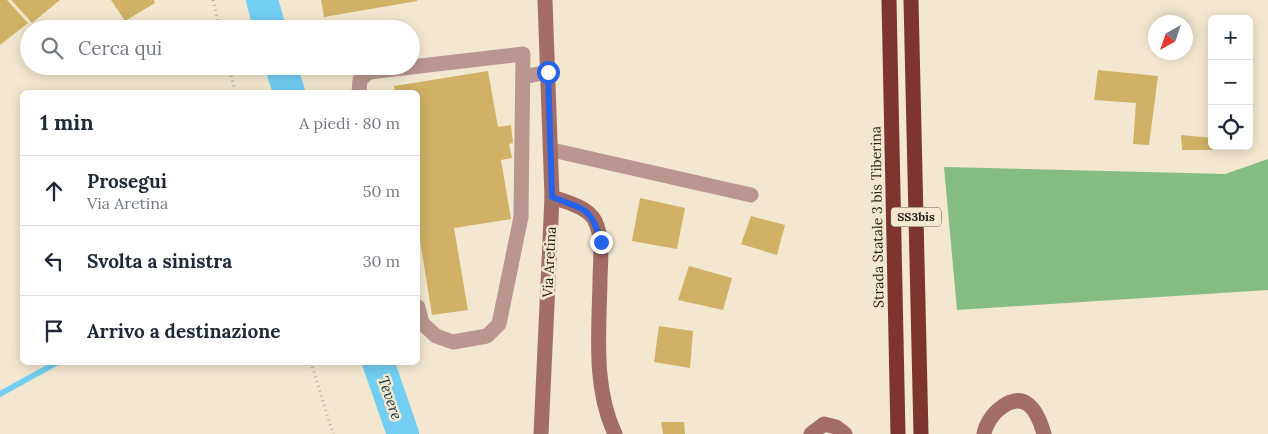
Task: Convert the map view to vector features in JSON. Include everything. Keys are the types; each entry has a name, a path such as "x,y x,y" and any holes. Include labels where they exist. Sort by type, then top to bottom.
{"highway":[{"name":"Strada Statale 3 bis Tiberina","path":"889,0 898,434"},
{"name":"SS3bis","path":"911,0 921,434"}],"main road":[{"name":"Via Aretina","path":"541,434 552,197 552,150 545,0"},
{"path":"552,197 583,209 595,220 601,242 598,364 608,419 615,434"},
{"path":"984,434 995,413 1006,404 1018,400 1029,404 1039,415 1044,434"},
{"path":"811,434 824,424 836,427 845,434"}],"street":[{"path":"420,66 523,54 521,217 499,324 487,336 453,342 436,336 422,323 420,315"},
{"path":"523,77 548,72"},
{"path":"359,90 360,80 366,75"},
{"path":"552,150 751,195"}],"path":[{"path":"213,0 218,20"},
{"path":"231,75 235,90"},
{"path":"312,365 333,434"}],"green space":[{"path":"1268,159 1268,290 957,310 944,167 1225,174"}],"building":[{"path":"0,0 7,0 25,20 20,20 20,29 0,45"},
{"path":"11,0 60,0 36,20 29,20"},
{"path":"111,0 154,0 155,3 124,20"},
{"path":"321,0 417,0 417,1 324,17"},
{"path":"1098,70 1158,76 1149,145 1133,144 1136,103 1094,100"},
{"path":"488,71 498,127 511,125 513,143 509,144 512,158 501,160 511,219 454,228 468,310 432,315 420,240 420,90 395,90 394,86"},
{"path":"1181,135 1208,138 1208,150 1182,150"},
{"path":"640,198 685,208 677,249 632,241"},
{"path":"751,216 785,225 777,255 741,244"},
{"path":"689,266 732,278 723,310 678,300"},
{"path":"659,326 693,331 690,368 654,362"},
{"path":"661,422 684,422 685,434 663,434"}],"waterway":[{"name":"Tevere","path":"262,0 268,20"},
{"name":"Tevere","path":"284,75 288,90"},
{"path":"0,394 53,365"},
{"name":"Tevere","path":"379,365 403,434"}],"route":[{"path":"548,72 552,150 552,197 583,209 595,220 601,242"}]}
